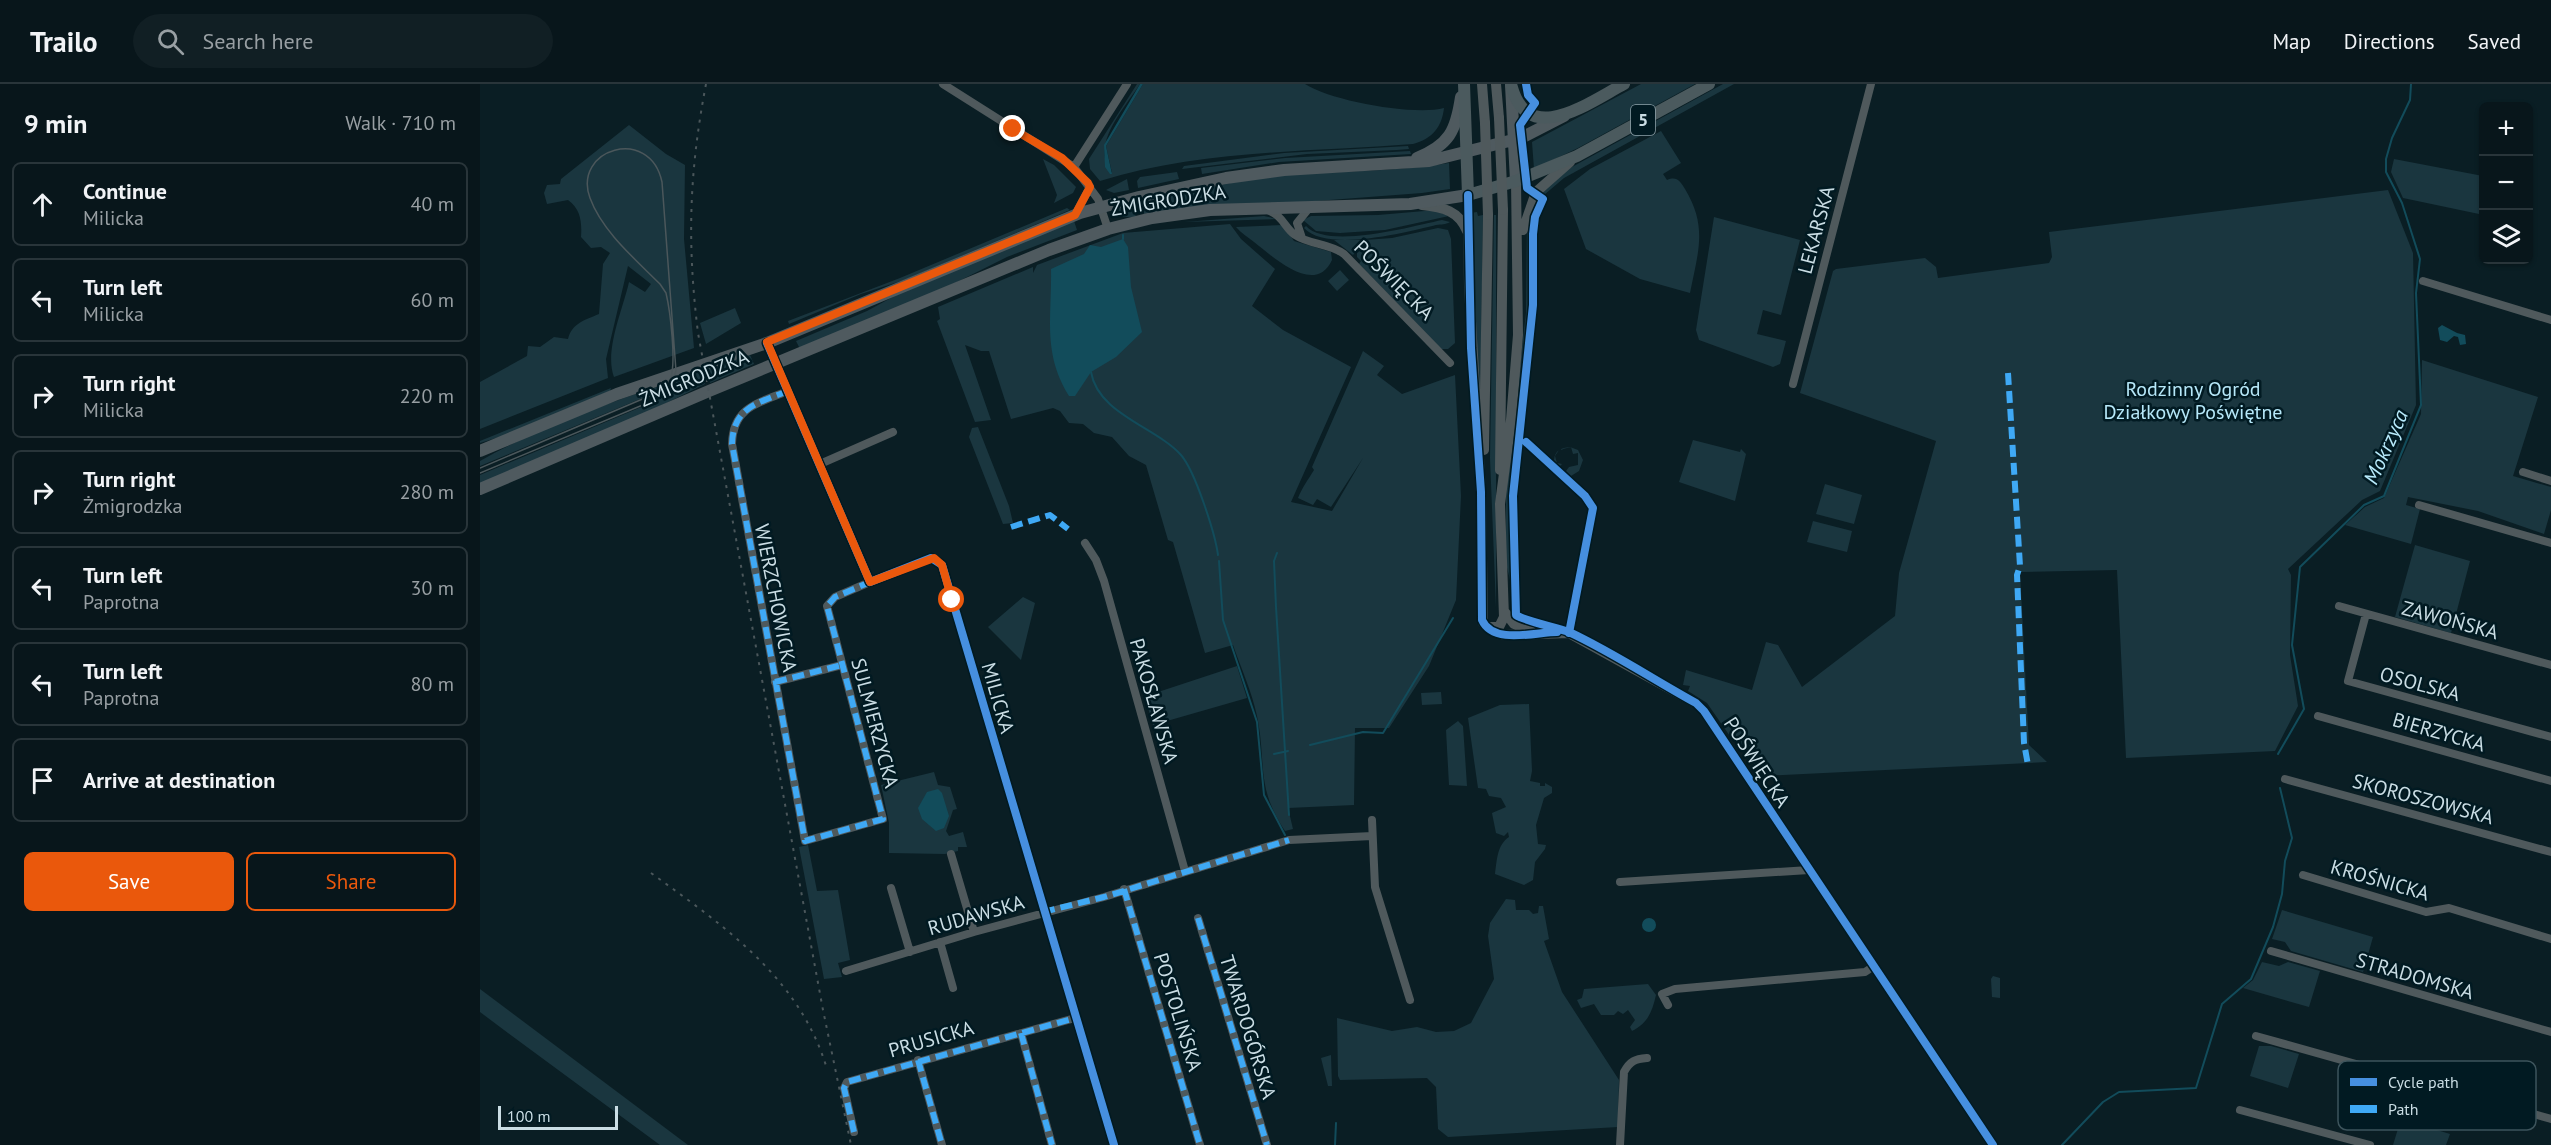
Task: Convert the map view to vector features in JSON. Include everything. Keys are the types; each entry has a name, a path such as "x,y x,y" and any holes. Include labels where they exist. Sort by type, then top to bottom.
{"main road":[{"path":"1464,84 1468,195"},
{"path":"1401,165 1433,152 1446,140 1458,117 1464,84"},
{"path":"1511,84 1516,101 1528,113 1546,118 1564,116"},
{"path":"1511,84 1516,181"},
{"name":"ŻMIGRODZKA","path":"480,451 617,394 767,342 1101,206 1226,178 1284,170 1401,165 1468,153 1532,134 1624,84"},
{"name":"ŻMIGRODZKA","path":"480,489 1049,250 1108,229 1179,214 1263,208 1410,204 1468,195 1516,181 1577,156 1709,84"}],"street":[{"path":"943,84 1074,167 1101,206 1108,229"},
{"path":"1074,167 1127,84"},
{"path":"1481,492 1486,423 1488,215 1482,84"},
{"path":"1486,627 1493,629 1501,625 1504,610 1500,504 1503,210 1496,84"},
{"name":"LEKARSKA","path":"1793,384 1871,84"},
{"path":"1519,257 1525,220 1534,195 1544,183 1577,156"},
{"path":"1500,504 1516,367 1519,257 1516,181"},
{"path":"1075,215 1090,187"},
{"path":"1468,195 1471,348 1481,492 1482,616 1486,627 1504,635 1537,632 1569,633 1593,508 1585,496 1526,441"},
{"path":"1410,204 1437,206 1452,212 1464,223 1468,234"},
{"path":"1302,239 1297,223 1310,207"},
{"path":"1263,208 1280,216 1294,235 1302,239"},
{"name":"POŚWIĘCKA","path":"1302,239 1333,247 1344,254 1450,363"},
{"path":"2423,281 2551,320"},
{"path":"767,342 870,582"},
{"name":"WIERZCHOWICKA","path":"788,391 754,405 742,413 734,428 732,444 806,841"},
{"path":"820,464 893,432"},
{"path":"2523,472 2551,481"},
{"path":"2419,505 2551,543"},
{"name":"PAKOSŁAWSKA","path":"1086,543 1104,581 1185,871"},
{"name":"MILICKA","path":"870,582 931,558 940,562 1114,1145"},
{"name":"SULMIERZYCKA","path":"806,841 883,819 827,606 835,597 870,582"},
{"name":"ZAWOŃSKA","path":"2339,606 2551,665"},
{"path":"1504,610 1514,624 1537,632"},
{"name":"OSOLSKA","path":"2366,614 2348,681 2551,737"},
{"name":"POŚWIĘCKA","path":"1569,633 1696,703 1704,711 1993,1145"},
{"path":"775,682 842,665"},
{"name":"BIERZYCKA","path":"2318,716 2551,781"},
{"name":"SKOROSZOWSKA","path":"2285,779 2551,852"},
{"path":"1372,820 1378,899 1410,1000"},
{"name":"RUDAWSKA","path":"846,971 1043,912 1085,903 1124,889 1288,840 1372,836"},
{"path":"951,854 974,932"},
{"path":"1620,882 1809,870"},
{"name":"KROŚNICKA","path":"2303,875 2426,912 2449,908 2551,939"},
{"path":"891,888 910,952"},
{"name":"POSTOLIŃSKA","path":"1124,889 1200,1145"},
{"name":"TWARDOGÓRSKA","path":"1198,918 1267,1145"},
{"path":"940,942 953,988"},
{"name":"STRADOMSKA","path":"2271,951 2551,1032"},
{"path":"1668,1005 1662,994 1675,989 1865,972 1874,966"},
{"name":"PRUSICKA","path":"854,1132 844,1088 847,1082 918,1060 1075,1018"},
{"path":"1021,1033 1052,1145"},
{"path":"2256,1036 2345,1061"},
{"path":"1620,1145 1624,1072 1629,1064 1637,1059 1647,1058"},
{"path":"918,1060 942,1145"},
{"path":"2240,1110 2370,1145"},
{"path":"2536,1115 2551,1119"}],"green space":[{"path":"1137,84 1140,84 1118,115 1107,139 1105,151 1106,162 1112,173 1106,146 1143,84 1305,84 1334,96 1373,105 1414,110 1444,108 1441,121 1435,131 1426,139 1413,144 1216,158 1176,163 1100,181 1090,169 1089,159"},
{"path":"1641,84 1695,84 1578,148 1534,169 1532,142"},
{"path":"1723,84 1734,84 1564,178 1544,195 1539,194 1561,173"},
{"path":"629,125 666,154 685,165 684,239 694,348 614,377 611,355 629,282 645,292 651,284 628,266 606,359 608,378 480,429 480,382 527,356 528,346 540,347 554,337 568,339 576,326 599,314 603,264 610,253 601,247 591,248 581,237 580,217 576,208 568,200 547,204 544,193 547,185 560,184 561,179"},
{"path":"1661,131 1681,163 1663,174 1667,180 1678,180 1685,189 1697,216 1698,252 1690,293 1640,279 1586,249 1564,189 1590,169"},
{"path":"1408,146 1409,149 1307,154 1182,169 1184,166 1284,153"},
{"path":"1410,151 1411,154 1279,162 1202,174 1201,168 1285,158"},
{"path":"1043,159 1054,165 1076,187 1073,193 1054,203 1057,195"},
{"path":"2394,159 2479,175 2479,214 2403,198 2391,172"},
{"path":"1449,163 1450,189 1422,193 1144,214 1141,202 1259,178"},
{"path":"1177,172 1179,179 1138,188 1137,181 1140,177"},
{"path":"1127,179 1129,190 1114,193 1106,190"},
{"name":"Rodzinny Ogród Działkowy Poświętne","path":"2388,190 2413,253 2416,405 2380,491 2362,500 2288,569 2291,575 2290,655 2298,706 2275,751 2126,758 2117,570 2020,572 2029,745 2047,762 1762,776 1738,740 1734,742 1707,703 1688,691 1690,686 1683,685 1686,670 1752,690 1766,642 1778,645 1802,687 1895,616 1899,573 1936,441 1800,393 1833,271 1925,258 1936,267 1938,278 2049,263 2052,257 2049,232"},
{"path":"1534,202 1539,204 1532,231 1531,313 1513,470 1511,519 1513,580 1510,580 1506,563 1506,487 1526,313 1527,224"},
{"path":"1133,204 1136,217 1114,215 1114,209"},
{"path":"1067,208 1070,210 904,280 861,294 789,324 788,321 900,278"},
{"path":"1436,210 1449,216 1385,230 1340,233 1316,231 1303,220 1311,216 1378,215"},
{"path":"1477,212 1478,216 1483,215 1480,424 1470,213"},
{"path":"1494,215 1496,215 1496,608 1490,458"},
{"path":"1264,216 1277,219 1184,222"},
{"path":"1714,217 1800,240 1781,315 1763,310 1757,334 1786,341 1780,364 1773,367 1699,340 1696,330"},
{"path":"1442,220 1450,222 1388,236 1348,240 1315,235 1304,228 1306,226 1317,233 1332,236 1351,236 1392,231"},
{"path":"1074,221 1077,230 1007,257 955,283 800,349 796,341 867,311 900,293"},
{"path":"1230,224 1241,239 1275,269 1252,306 1283,330 1351,367 1291,502 1332,511 1363,458 1331,507 1317,499 1313,505 1298,498 1314,470 1312,467 1363,351 1384,366 1377,375 1402,394 1455,375 1461,496 1456,600 1429,666 1389,728 1355,728 1354,805 1288,808 1293,829 1285,831 1269,801 1263,775 1257,716 1233,645 1205,653 1173,542 1168,540 1146,465 1129,456 1112,437 1094,433 1083,424 1069,423 1060,411 1053,408 1011,419 989,351 981,351 965,345 991,420 975,422 937,321 940,319 938,307 1033,267 1033,273 1037,265 1123,233"},
{"path":"1283,225 1294,241 1331,252 1332,260 1325,270 1315,275 1293,270 1271,256 1236,227"},
{"path":"1438,228 1448,230 1451,239 1455,343 1448,349 1441,349 1359,264 1361,261 1357,257 1357,253 1365,247 1365,240 1392,238"},
{"path":"1334,240 1362,240 1362,245 1353,255"},
{"path":"1340,270 1349,280 1337,291 1328,281"},
{"path":"735,308 741,323 706,344 700,323"},
{"path":"750,355 754,364 710,383 707,369"},
{"path":"2422,360 2538,397 2513,476 2551,487 2551,510 2544,534 2478,511 2408,497 2406,505 2420,509 2411,544 2345,525 2365,507 2384,498 2421,414"},
{"path":"703,371 705,384 632,420 480,484 480,475 658,400 672,390 677,380"},
{"path":"665,384 652,394 480,466 480,461 524,438 594,409"},
{"path":"611,388 610,391 509,434 480,443 480,441"},
{"path":"978,427 1009,506 1013,523 1003,524 969,437 972,428"},
{"path":"1693,440 1740,452 1741,449 1746,454 1735,501 1679,482"},
{"path":"1571,447 1578,450 1583,460 1579,471 1571,476 1566,471 1569,467 1578,465 1578,453 1573,454"},
{"path":"1825,484 1862,495 1854,524 1816,514"},
{"path":"1813,521 1852,531 1847,552 1807,542"},
{"path":"2415,545 2470,561 2451,633 2395,617"},
{"path":"1023,597 1035,603 1021,660 988,627"},
{"path":"1237,666 1247,698 1153,725 1146,701 1149,695"},
{"path":"1441,692 1442,704 1422,705 1421,693"},
{"path":"1529,704 1532,771 1530,781 1540,783 1540,786 1545,786 1545,783 1552,787 1552,793 1544,798 1536,825 1538,844 1546,845 1545,849 1535,862 1533,880 1524,885 1495,874 1500,849 1509,837 1508,832 1504,836 1496,833 1492,813 1506,807 1501,798 1489,796 1486,789 1478,788 1468,718 1500,705"},
{"path":"1458,721 1463,726 1467,786 1449,785 1446,730"},
{"path":"934,772 938,785 950,787 957,809 953,810 946,831 949,836 963,832 967,847 958,847 958,851 945,854 889,853 889,823 881,785"},
{"path":"808,845 817,891 838,890 850,960 838,963 842,977 824,979 799,847"},
{"path":"1506,899 1515,900 1516,910 1529,910 1533,914 1538,913 1539,906 1543,906 1549,939 1544,941 1562,992 1619,1080 1618,1127 1448,1137 1438,1129 1436,1087 1427,1078 1340,1080 1338,1076 1337,1018 1392,1031 1417,1027 1436,1032 1454,1031 1471,1023 1494,979 1488,936 1490,923"},
{"path":"2282,910 2373,937 2363,972 2291,951 2285,942 2272,939"},
{"path":"2262,962 2279,966 2288,962 2320,971 2309,1007 2243,988 2253,980"},
{"path":"1993,976 2000,978 2000,998 1992,997 1991,979"},
{"path":"1648,984 1656,995 1653,1007 1646,1021 1632,1031 1630,1027 1635,1020 1628,1010 1623,1014 1618,1011 1614,1015 1601,1015 1594,1004 1581,1008 1577,1000 1582,998 1584,989"},
{"path":"480,989 688,1145 660,1145 480,1012"},
{"path":"2259,1046 2271,1046 2299,1054 2288,1088 2250,1076"},
{"path":"1331,1055 1332,1086 1328,1086 1321,1058"},
{"path":"2398,1130 2437,1130 2450,1134 2446,1145 2393,1145"}],"shaded area":[{"path":"1140,84 1143,84 1106,146 1112,174 1110,174 1105,167 1104,145"},
{"path":"1123,239 1128,247 1131,287 1142,332 1116,357 1091,372 1075,396 1069,396 1055,365 1052,349 1050,334 1051,269 1084,254 1090,245 1101,247"},
{"path":"2442,325 2465,335 2466,344 2460,345 2458,337 2454,336 2447,342 2440,340 2438,328"},
{"path":"938,789 942,793 949,816 944,828 936,831 922,819 918,808 927,792"},
{"path":"1646,918 1652,918 1656,925 1652,932 1646,932 1642,928 1642,922"}],"waterway":[{"name":"Mokrzyca","path":"2278,754 2304,709 2292,645 2300,567 2364,505 2384,496 2421,405 2416,293 2420,259 2402,203 2386,172 2386,159 2392,138 2410,100 2411,84"},
{"path":"1091,372 1104,399 1181,455 1204,503 1218,555"},
{"path":"1277,553 1274,561 1276,607 1289,815"},
{"path":"1219,561 1223,620 1257,722 1264,795 1285,835"},
{"path":"1310,745 1363,732 1383,733 1453,618"},
{"path":"1274,754 1288,751"},
{"name":"Mokrzyca","path":"2062,1145 2103,1102 2119,1092 2196,1088 2222,1004 2251,979 2273,927 2282,894 2285,861 2292,838 2280,788"},
{"path":"1335,1145 1336,1123"}],"tram line":[{"path":"480,468 652,395 670,380 673,350 666,293 602,222 590,198 587,181 592,167 602,156 615,150 629,149 643,154 655,164 662,182 676,371 670,388 657,399 480,473"}],"railway":[{"path":"706,84 693,178 691,238 698,333 823,1010 851,1145"},
{"path":"651,873 732,934 779,981 798,1007 815,1037 827,1069"}],"marked path":[{"path":"2008,373 2020,566 2017,575 2024,743 2028,765"},
{"path":"788,391 757,403 742,414 733,432 732,444 805,841 883,819 827,606 835,597 870,582"},
{"path":"1011,527 1050,515 1068,529"},
{"path":"775,682 842,665"},
{"path":"1043,912 1104,897 1289,840"},
{"path":"1124,889 1200,1145"},
{"path":"1198,918 1267,1145"},
{"path":"854,1132 844,1088 847,1082 1075,1018"},
{"path":"1021,1033 1052,1145"},
{"path":"918,1060 942,1145"}],"cycle path":[{"path":"1526,84 1528,95 1535,103 1520,125 1527,188 1543,199 1535,217 1533,234 1533,305 1513,496 1516,615 1569,632 1585,640 1696,703 1704,711 1993,1145"},
{"path":"1468,195 1471,348 1481,492 1482,620 1488,628 1505,635 1557,632"},
{"path":"767,343 870,582 931,558 942,565 1114,1145"},
{"path":"1526,442 1585,496 1593,508 1569,633"}],"route":[{"path":"952,600 942,565 934,558 870,582 767,342 1075,215 1086,197 1090,187 1088,183 1074,167 1062,158 1013,129"}]}
